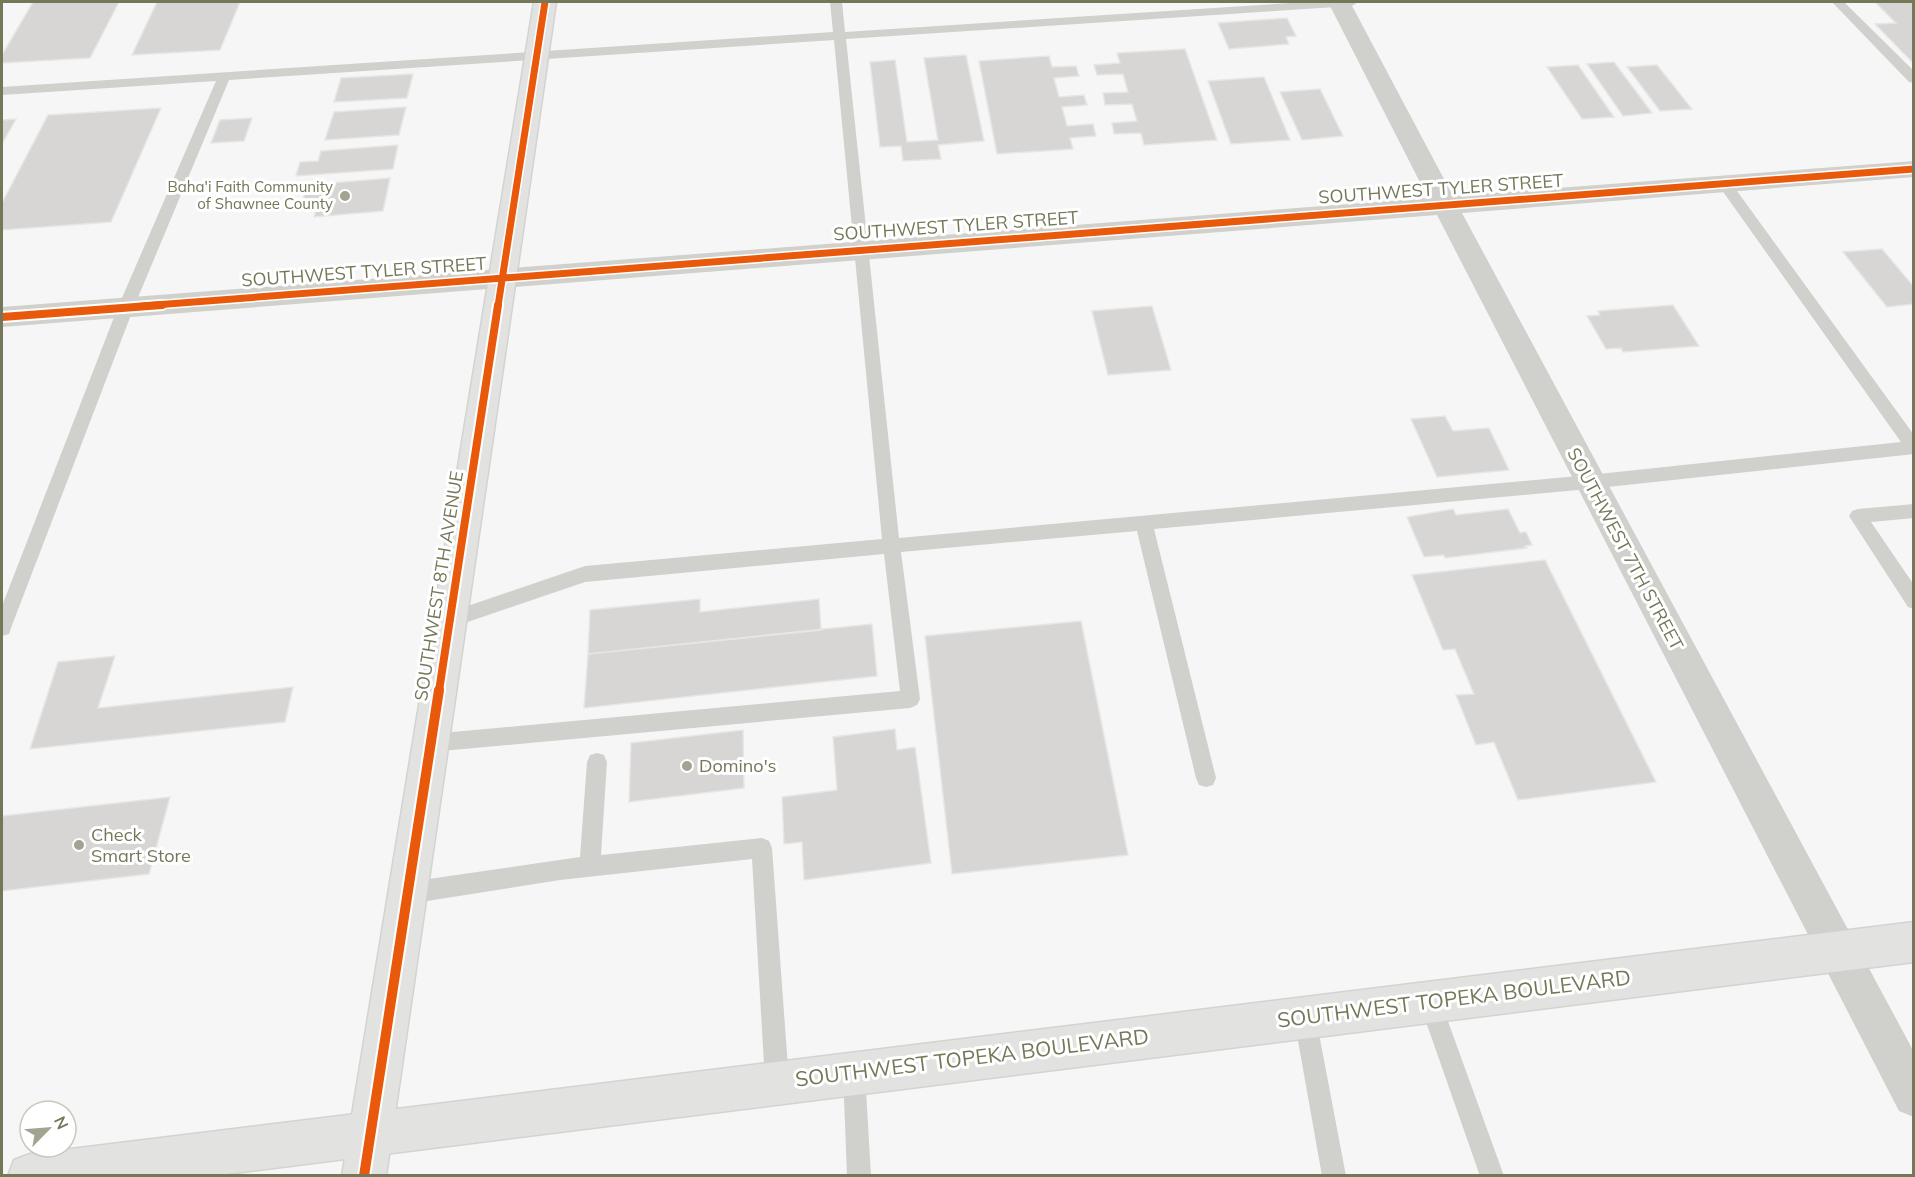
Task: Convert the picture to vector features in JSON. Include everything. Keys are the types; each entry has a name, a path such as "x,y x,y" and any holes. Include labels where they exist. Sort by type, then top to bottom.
{"main road":[{"name":"SOUTHWEST 8TH AVENUE","path":"364,1176 545,2"},
{"name":"SOUTHWEST TOPEKA BOULEVARD","path":"30,1176 777,1081 1914,942"}],"street":[{"name":"SOUTHWEST 7TH STREET","path":"1344,2 1589,482 1914,1096"},
{"name":"SOUTHWEST TYLER STREET","path":"2,317 1724,183 1911,172"}],"lane":[{"path":"431,743 910,699 890,546 858,250 836,2"},
{"path":"2,91 1344,2"},
{"path":"1838,2 1914,79"},
{"path":"2,628 126,307 224,76"},
{"path":"450,620 585,574 1589,482 1913,448 1724,183"},
{"path":"1914,512 1858,516 1914,601"},
{"path":"1144,523 1206,778"},
{"path":"590,866 597,762"},
{"path":"408,893 590,866 762,848 777,1081"},
{"path":"1430,1002 1492,1176"},
{"path":"1305,1018 1334,1176"},
{"path":"854,1073 859,1176"}],"building":[{"path":"33,2 119,2 90,58 2,63 2,55"},
{"path":"157,2 240,2 220,50 132,55"},
{"path":"1875,2 1914,2 1914,64 1875,24 1896,23"},
{"path":"1287,18 1296,36 1286,37 1289,44 1229,49 1218,23"},
{"path":"1185,49 1217,140 1144,145 1141,133 1114,134 1112,123 1137,121 1132,104 1105,105 1103,93 1128,92 1123,74 1097,75 1094,65 1120,63 1117,53"},
{"path":"966,55 984,141 938,145 941,159 903,161 901,146 880,147 870,62 895,60 907,142 938,140 924,58"},
{"path":"1049,56 1052,67 1076,66 1079,76 1054,78 1059,97 1084,95 1087,105 1062,107 1067,126 1093,124 1096,136 1070,138 1073,149 997,154 979,61"},
{"path":"1614,62 1652,113 1623,116 1587,64"},
{"path":"1578,65 1614,117 1582,119 1547,67"},
{"path":"1657,65 1692,109 1660,111 1627,67"},
{"path":"413,74 407,98 334,102 341,78"},
{"path":"1264,77 1290,140 1231,144 1208,81"},
{"path":"1320,89 1343,136 1302,140 1280,92"},
{"path":"406,107 399,135 325,140 334,112"},
{"path":"161,108 111,222 2,230 2,203 48,115"},
{"path":"252,118 244,141 211,143 220,120"},
{"path":"16,119 2,144 2,120"},
{"path":"398,145 393,169 296,176 300,162 318,161 321,151"},
{"name":"Baha'i Faith Community of Shawnee County","path":"390,178 383,211 314,217 317,207 301,208 307,185"},
{"path":"1882,249 1914,287 1914,304 1887,307 1843,252"},
{"path":"1673,305 1699,346 1623,352 1621,348 1606,349 1587,316 1600,315 1598,311"},
{"path":"1152,306 1171,370 1108,375 1092,311"},
{"path":"1445,416 1453,431 1489,428 1509,470 1437,477 1411,419"},
{"path":"1453,509 1456,515 1508,509 1520,533 1526,532 1532,545 1525,546 1527,548 1445,558 1444,555 1424,557 1407,517"},
{"path":"1545,560 1656,782 1518,800 1494,742 1476,745 1456,695 1474,694 1455,649 1443,650 1412,575"},
{"path":"700,599 700,612 819,599 821,630 588,654 590,610"},
{"path":"1081,621 1128,855 952,874 925,636"},
{"path":"872,624 877,676 584,708 588,654"},
{"path":"115,656 98,708 293,687 285,722 30,749 58,662"},
{"path":"895,729 897,750 915,747 931,863 804,880 802,842 784,844 782,797 837,790 833,737"},
{"name":"Domino's","path":"743,730 744,788 629,802 631,743"},
{"name":"Check Smart Store","path":"170,797 149,874 2,891 2,816"}],"cycle path":[{"path":"364,1176 545,2"},
{"path":"2,317 1914,169"}],"place":[{"name":"Baha'i Faith Community of Shawnee County","path":"345,196"},
{"name":"Domino's","path":"687,766"},
{"name":"Check Smart Store","path":"79,845"}]}
